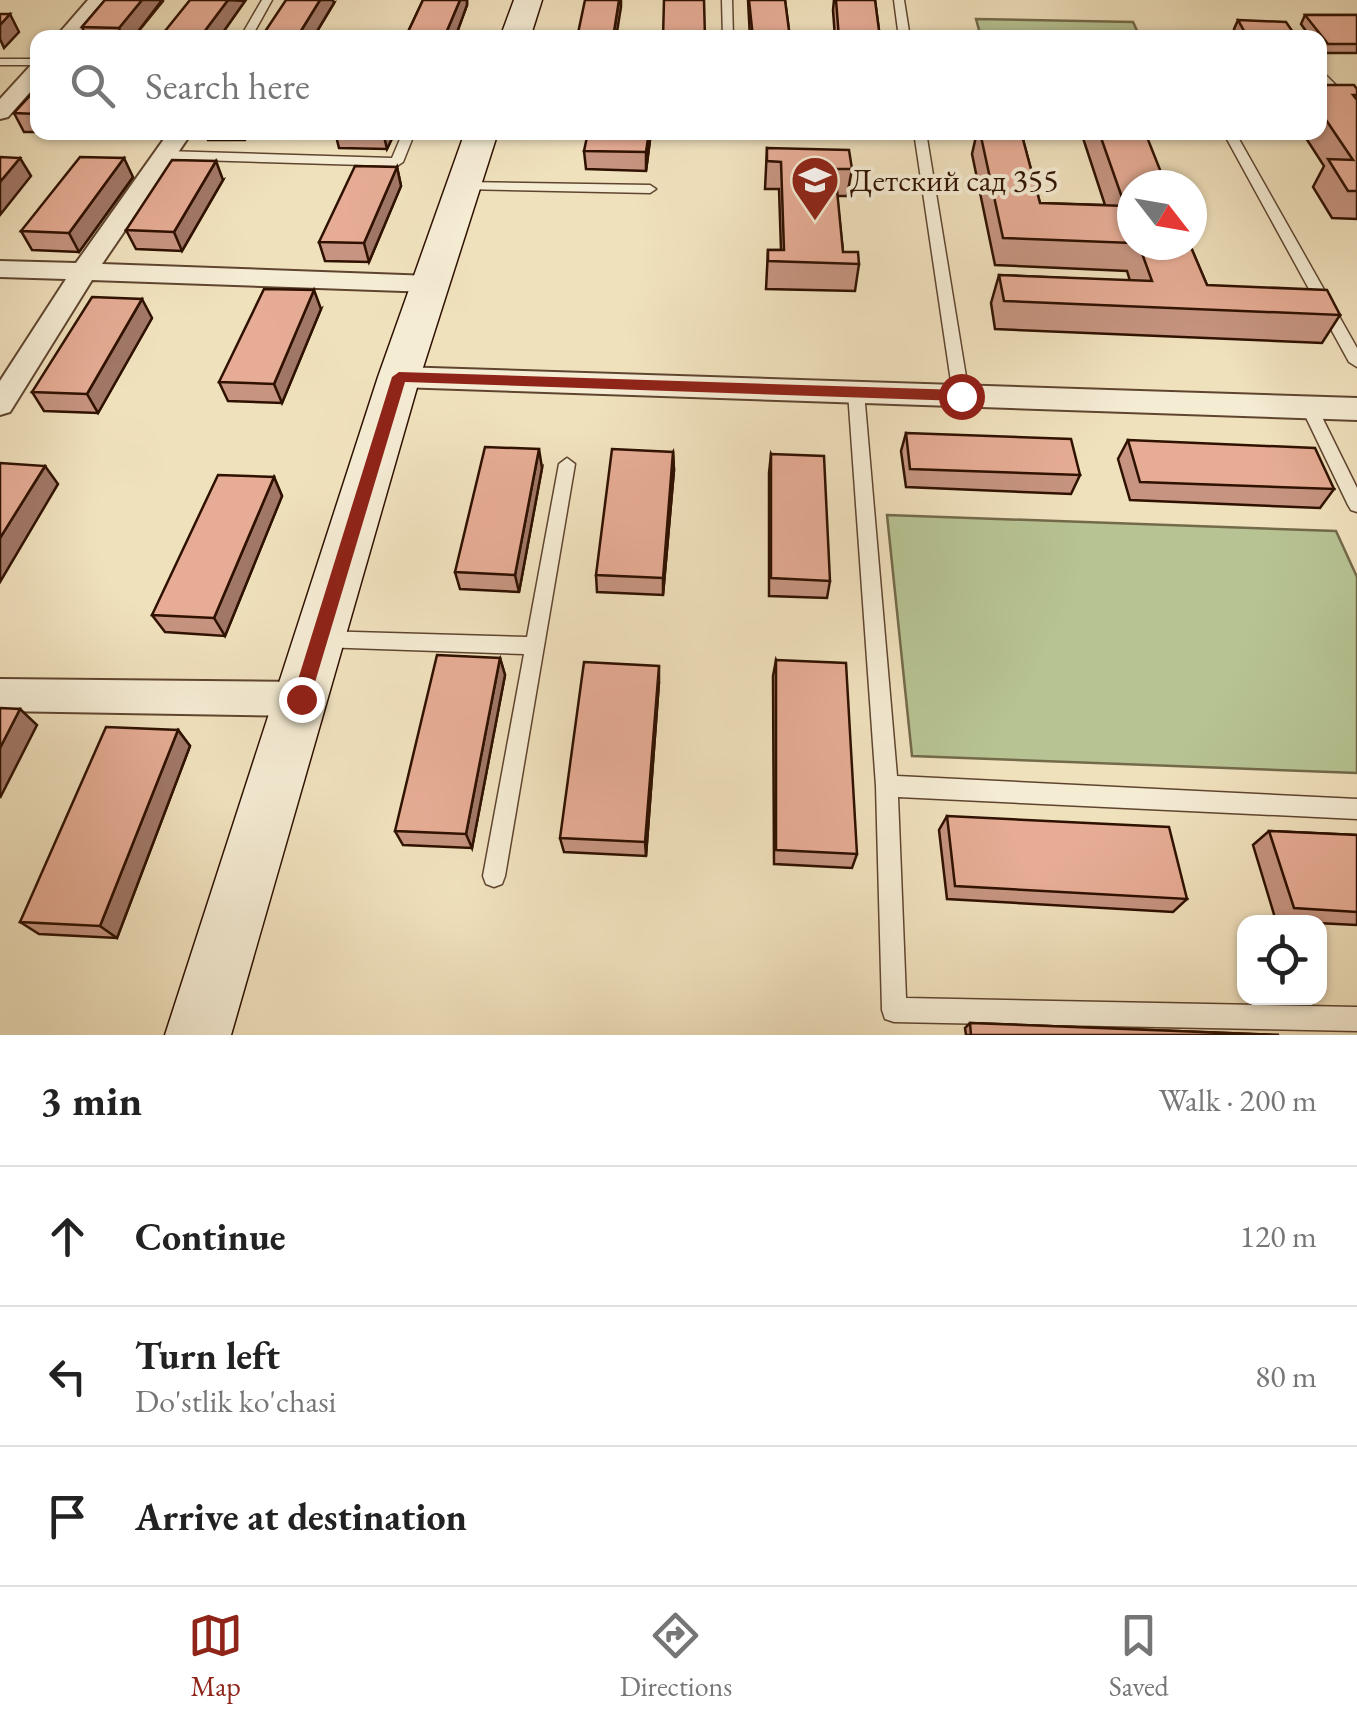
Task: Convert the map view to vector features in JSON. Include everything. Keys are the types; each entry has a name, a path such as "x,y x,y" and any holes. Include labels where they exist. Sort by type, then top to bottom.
{"street":[{"path":"72,30 98,0"},
{"path":"518,30 528,0"},
{"path":"0,112 30,76"},
{"path":"0,406 85,270 175,140"},
{"path":"198,1035 399,377 479,140"},
{"path":"0,269 430,284"},
{"path":"399,377 1357,409"},
{"path":"0,695 301,699"}],"lane":[{"path":"249,30 267,0"},
{"path":"727,0 728,30"},
{"path":"899,0 904,30"},
{"path":"0,62 30,65"},
{"path":"1327,85 1344,99 1357,100"},
{"path":"165,155 397,162 406,140"},
{"path":"921,140 961,396"},
{"path":"1234,140 1353,346 1357,362"},
{"path":"464,186 650,190"},
{"path":"856,392 887,786 894,1010 1357,1020"},
{"path":"1309,407 1357,505"},
{"path":"494,876 567,464"},
{"path":"320,639 536,646"},
{"path":"887,786 1357,809"}],"green space":[{"path":"976,19 1133,22 1137,30 979,30"},
{"path":"887,515 1336,531 1357,577 1357,773 912,756"}],"building":[{"path":"105,0 142,0 119,28 82,27"},
{"path":"190,0 228,0 206,30 166,30"},
{"path":"286,0 320,0 301,30 266,30"},
{"path":"423,0 460,0 447,30 409,30"},
{"path":"585,0 619,0 614,30 579,30"},
{"path":"664,0 704,0 705,30 663,30"},
{"path":"749,0 785,0 789,30 752,30"},
{"path":"836,0 875,0 879,30 838,30"},
{"path":"1305,15 1357,15 1357,44 1328,44 1327,30 1317,30"},
{"path":"1238,20 1286,22 1292,30 1244,30"},
{"path":"1327,85 1354,85 1357,89 1357,95 1353,95 1357,100 1357,191 1348,191 1328,159 1353,160 1327,121"},
{"path":"30,96 30,114 14,113"},
{"path":"586,140 648,140 646,152 584,151"},
{"path":"982,140 1023,140 1040,203 1117,206 1117,242 1003,238"},
{"path":"1102,140 1148,140 1160,170 1117,170 1117,183"},
{"path":"767,148 849,150 852,169 835,169 843,252 858,252 859,264 768,261 768,250 784,250 781,162 767,161"},
{"path":"0,157 20,158 0,182"},
{"path":"80,157 124,158 69,233 21,231"},
{"path":"172,160 216,161 174,232 126,230"},
{"path":"355,166 397,167 364,243 319,242"},
{"path":"1144,260 1196,260 1207,285 1327,290 1340,315 1004,301 999,275 1152,281"},
{"path":"264,289 314,290 274,384 219,382"},
{"path":"92,297 142,299 87,394 32,392"},
{"path":"906,433 1071,439 1080,475 910,469"},
{"path":"1128,440 1315,448 1334,489 1140,482"},
{"path":"485,447 539,449 515,575 455,572"},
{"path":"612,449 673,452 663,578 596,575"},
{"path":"771,454 824,456 830,581 771,578"},
{"path":"0,463 45,466 0,538"},
{"path":"218,475 274,477 214,618 152,615"},
{"path":"437,655 500,658 466,834 395,831"},
{"path":"776,660 846,663 857,854 776,850"},
{"path":"584,662 659,666 645,842 560,838"},
{"path":"0,708 20,709 0,748"},
{"path":"106,727 178,730 100,926 20,922"},
{"path":"947,816 1169,827 1187,899 955,886"},
{"path":"1269,831 1357,835 1357,912 1294,908"},
{"path":"970,1023 1279,1035 971,1035"}],"place":[{"name":"Детский сад 355","path":"815,222"}],"route":[{"path":"301,699 399,377 961,396"}]}
